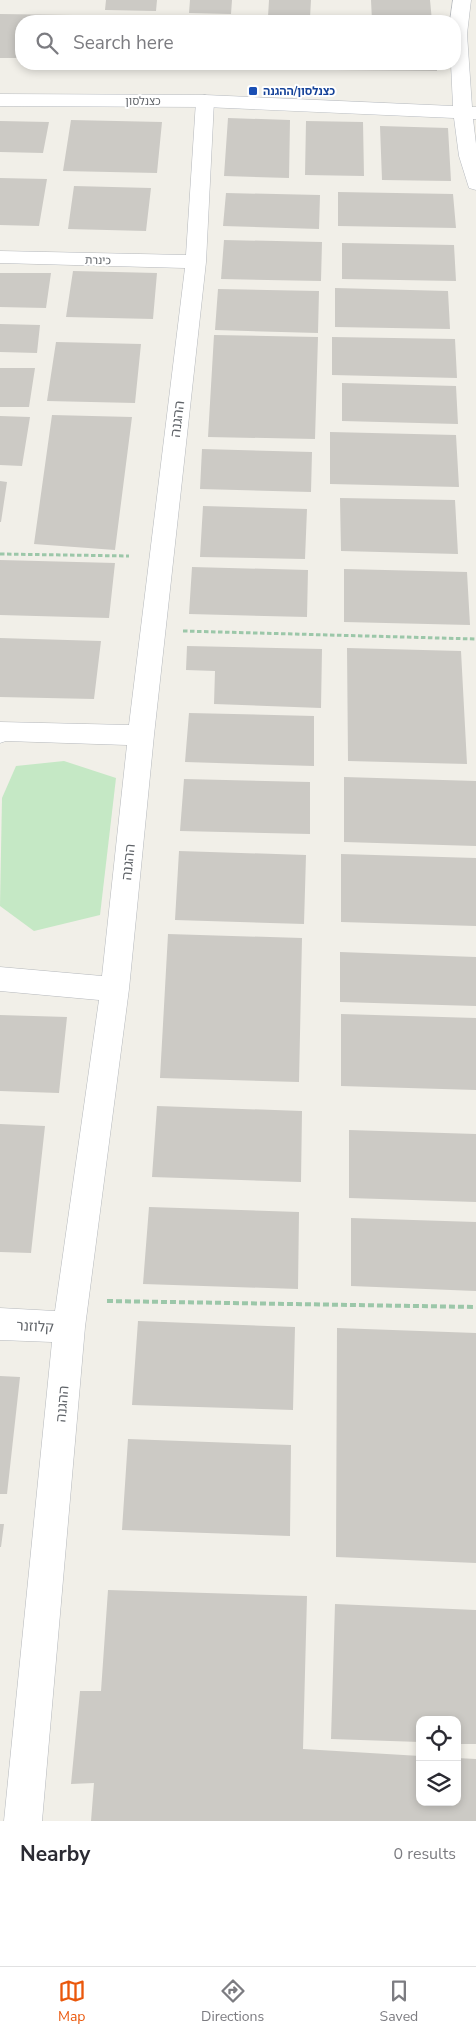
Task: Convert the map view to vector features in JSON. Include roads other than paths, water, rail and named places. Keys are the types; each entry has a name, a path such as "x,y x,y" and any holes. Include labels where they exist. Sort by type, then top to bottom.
{"street":[{"path":"460,15 462,0"},
{"path":"472,0 476,10"},
{"path":"461,44 469,104 470,168 476,184"},
{"name":"כצנלסון","path":"1,100 469,104"},
{"name":"ההגנה","path":"22,1821 72,1314 115,989 141,735 196,262 205,101"},
{"name":"כינרת","path":"0,257 196,262"},
{"path":"0,733 3,731 141,735"},
{"path":"0,979 115,989"},
{"name":"קלוזנר","path":"0,1324 72,1314"}],"place":[{"name":"כצנלסון/ההגנה","path":"253,91"}]}
